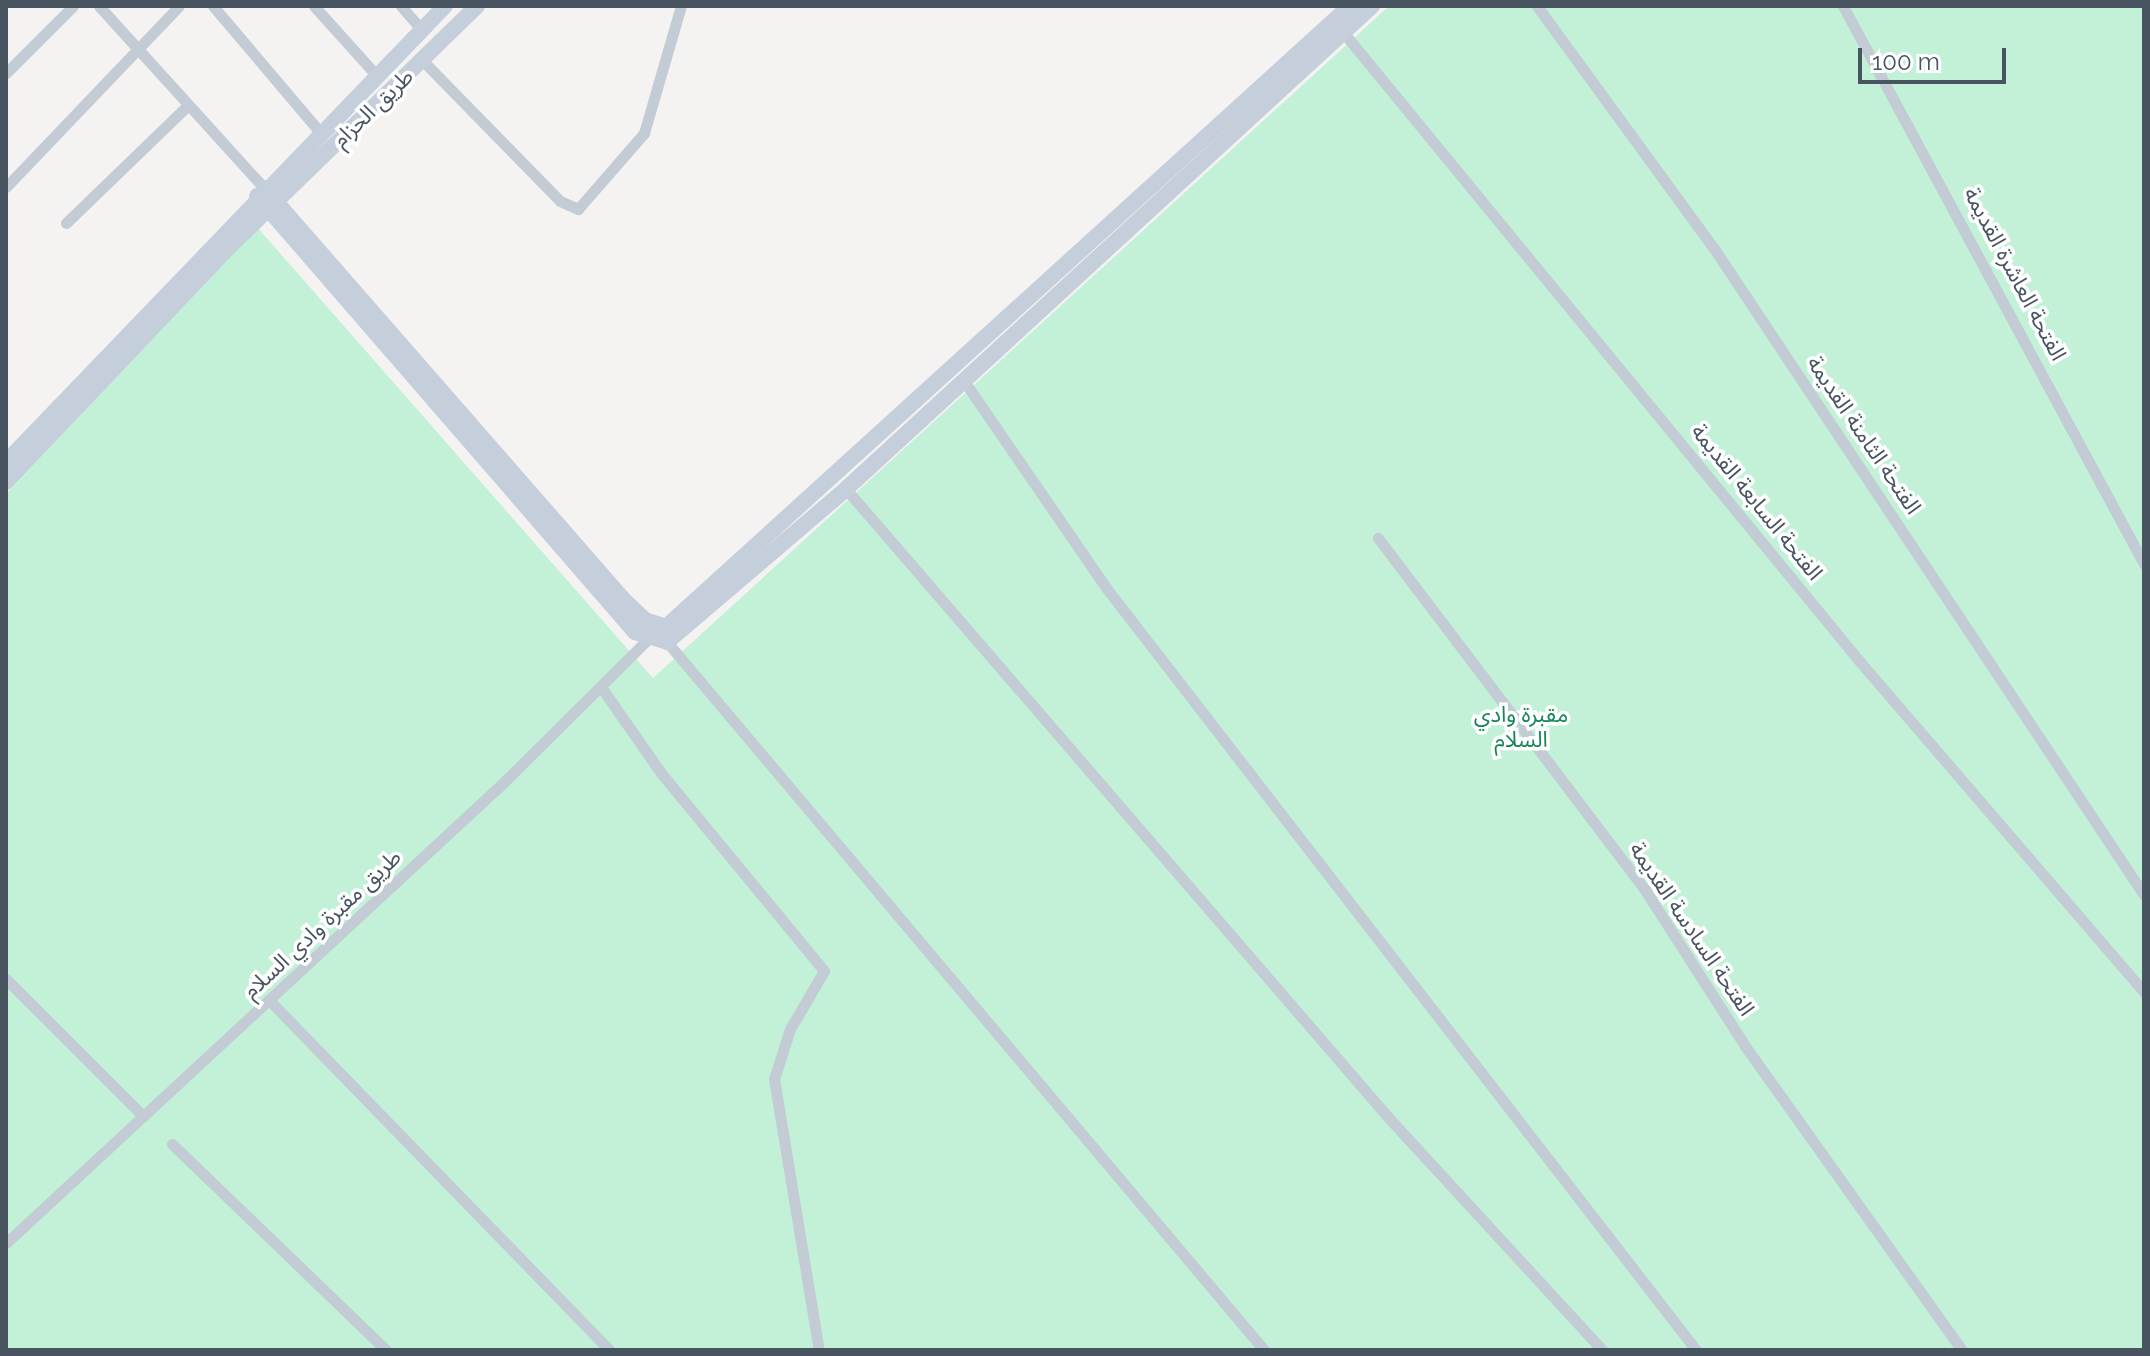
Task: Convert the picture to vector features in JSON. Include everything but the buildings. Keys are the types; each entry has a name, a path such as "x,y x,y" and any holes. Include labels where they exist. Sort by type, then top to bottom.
{"street":[{"path":"6,73 73,6"},
{"path":"99,6 247,174 482,451 659,634 1264,1350"},
{"path":"6,187 179,6"},
{"path":"213,6 320,132"},
{"path":"314,6 377,76"},
{"path":"401,6 422,30"},
{"name":"طريق الحزام","path":"6,462 261,192 445,6"},
{"name":"طريق الحزام","path":"6,482 272,206 477,6"},
{"path":"422,60 560,201 578,209 644,133 681,6"},
{"path":"1159,192 1350,6"},
{"path":"659,634 680,620 913,417 1159,192 1372,6"},
{"name":"الفتحة الثامنة القديمة","path":"1537,6 1717,253 2144,895"},
{"name":"الفتحة العاشرة القديمة","path":"1843,6 2144,564"},
{"name":"الفتحة السابعة القديمة","path":"1343,32 1861,663 2144,992"},
{"path":"66,223 187,106"},
{"path":"294,223 302,179"},
{"path":"272,206 294,223 468,435"},
{"path":"940,393 964,381 1136,213"},
{"path":"964,381 1107,589 1696,1350"},
{"path":"659,634 846,489 913,417"},
{"path":"846,489 1387,1116 1602,1350"},
{"name":"الفتحة السادسة القديمة","path":"1378,538 1645,890 1745,1046 1962,1350"},
{"name":"طريق مقبرة وادي السلام","path":"6,1243 659,634"},
{"path":"601,687 661,773 824,971 790,1029 774,1079 819,1350"},
{"path":"6,979 143,1116"},
{"path":"269,1000 609,1350"},
{"path":"172,1144 386,1350"}],"green space":[{"name":"مقبرة وادي السلام","path":"1389,6 2144,6 2144,1350 6,1350 6,494 257,227 653,678"}]}
